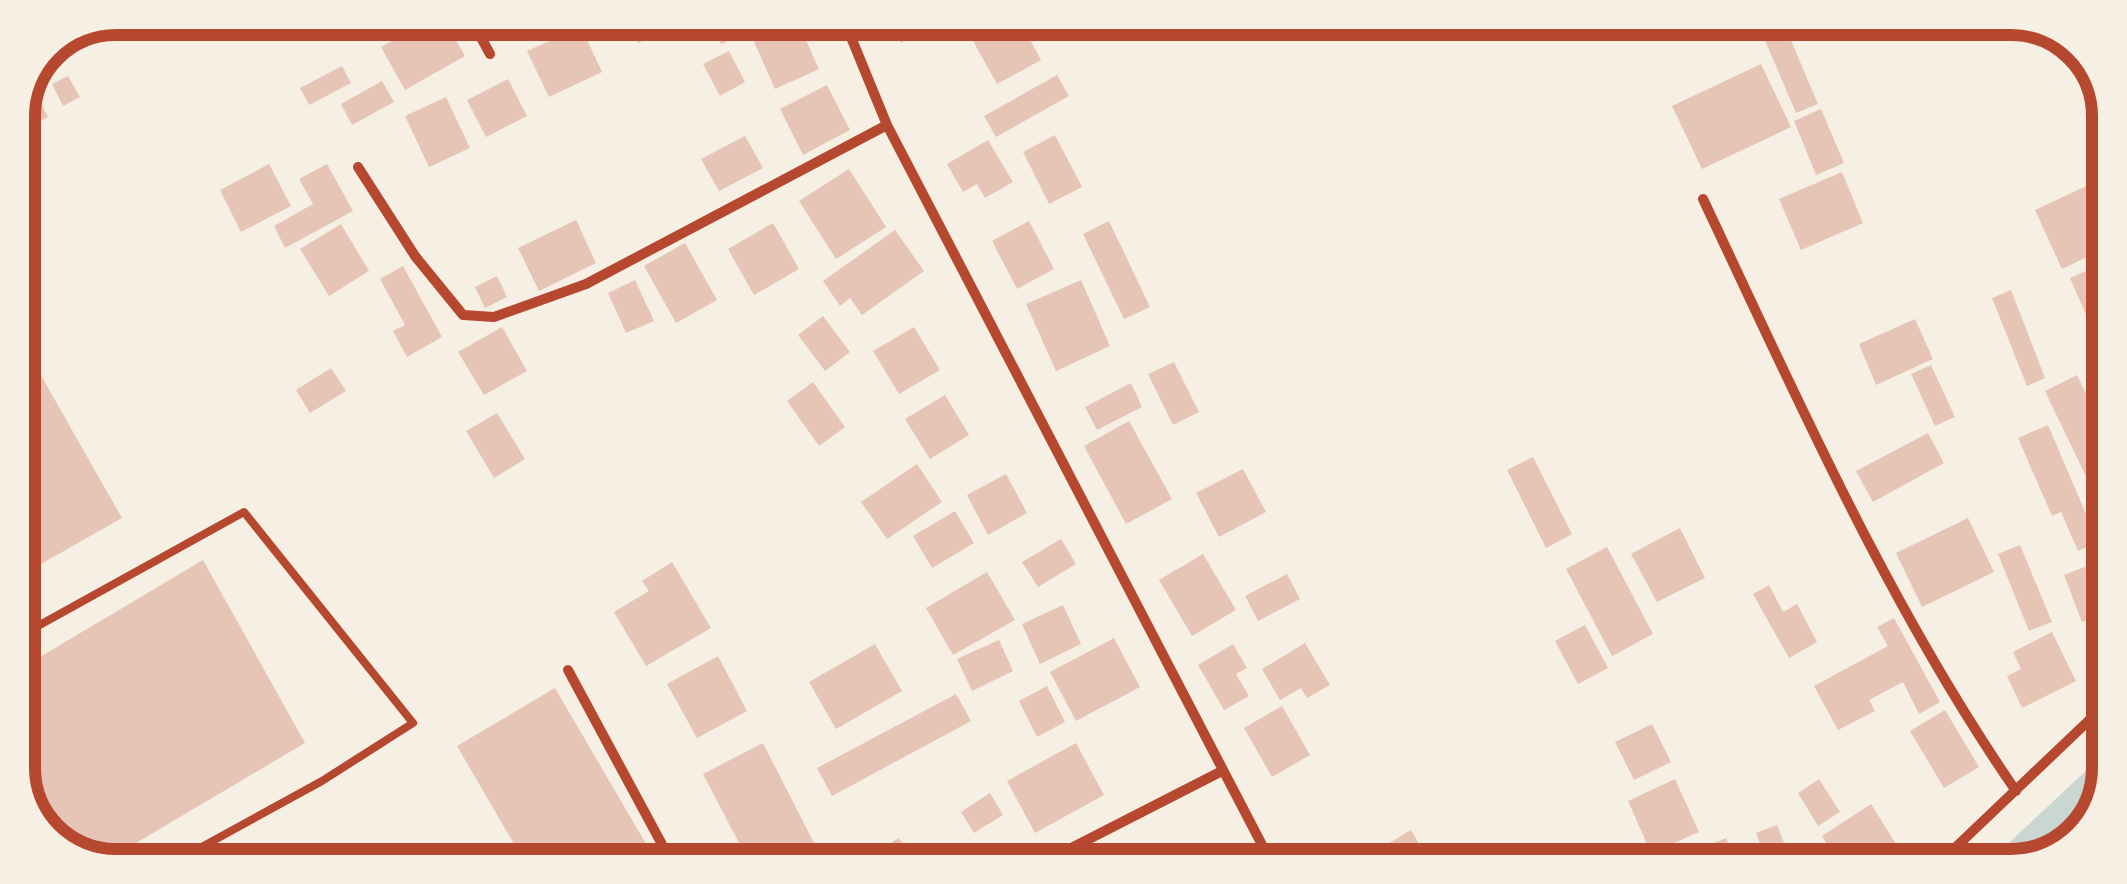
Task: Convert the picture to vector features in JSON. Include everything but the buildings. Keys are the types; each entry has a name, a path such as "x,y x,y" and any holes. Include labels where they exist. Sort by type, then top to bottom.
{"street":[{"path":"479,35 490,54"},
{"path":"850,35 886,124 1264,849"},
{"path":"358,167 415,256 463,315 494,317 586,284 886,124"},
{"path":"1703,199 1818,441 1938,670 2016,791"},
{"path":"568,670 664,849"},
{"path":"1954,849 2092,718"},
{"path":"1069,849 1222,771"}],"lane":[{"path":"35,629 244,512 414,724 198,849"}],"waterway":[{"path":"2034,845 2087,796"}]}
